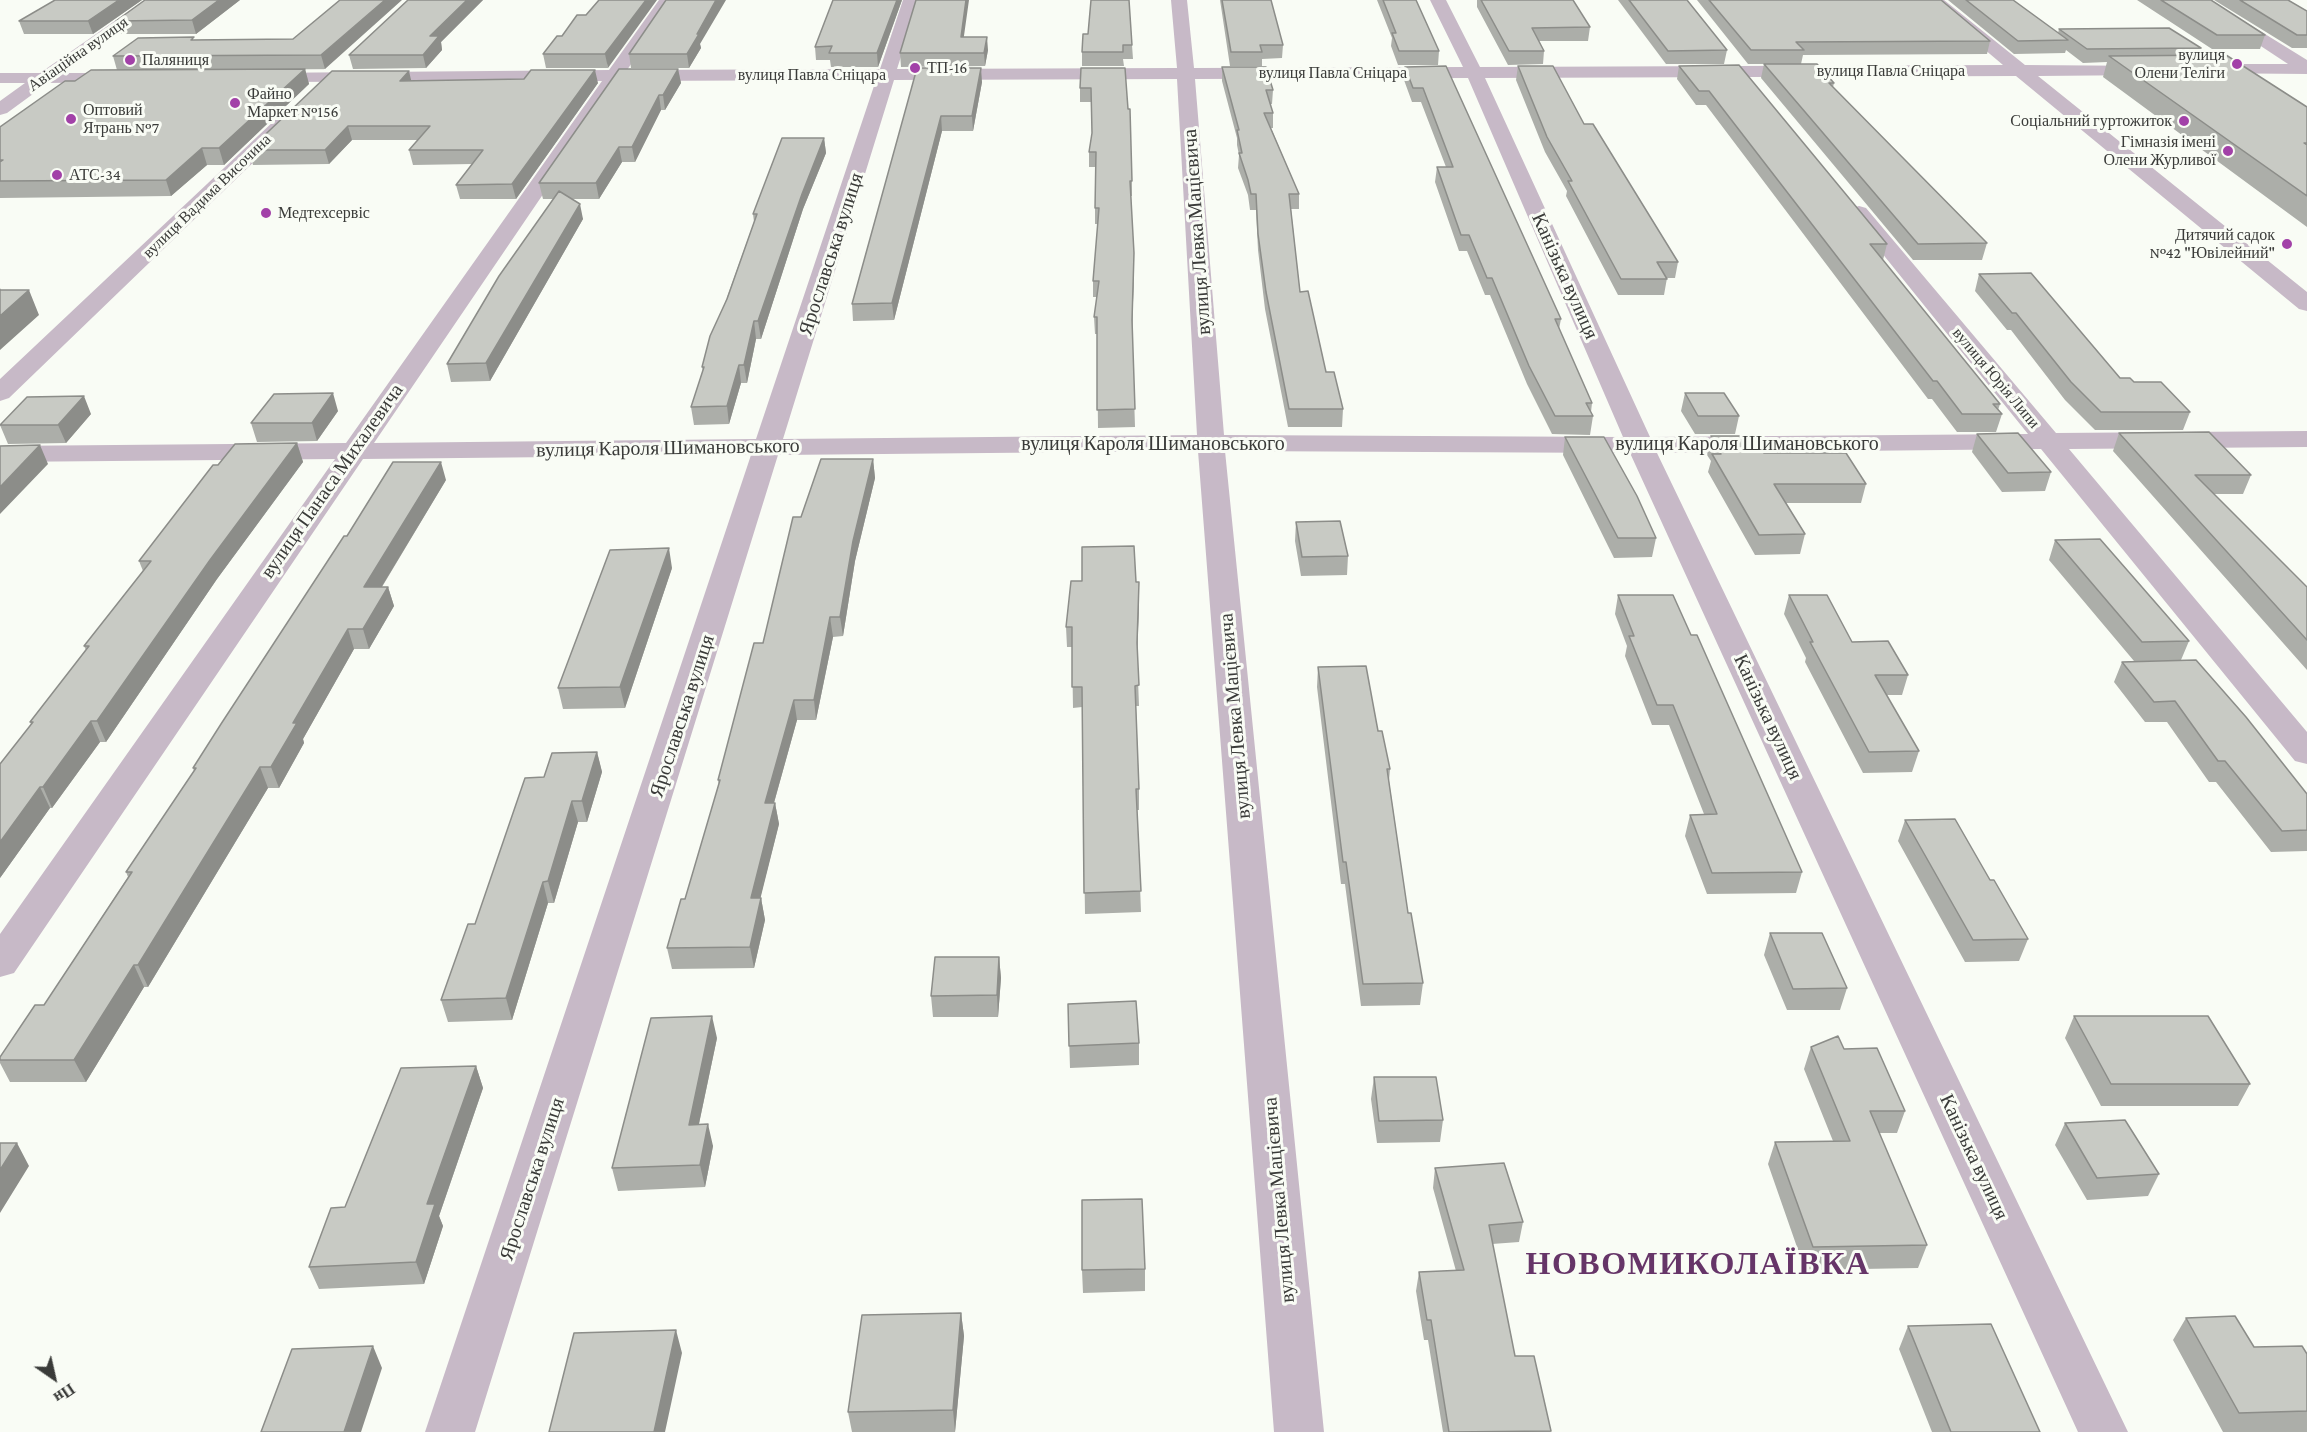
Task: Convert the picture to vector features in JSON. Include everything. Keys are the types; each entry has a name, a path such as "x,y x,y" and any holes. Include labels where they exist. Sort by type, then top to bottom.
{"street":[{"name":"Авіаційна вулиця","path":"0,109 156,0"},
{"name":"вулиця Панаса Михалевича","path":"0,963 667,0"},
{"name":"Ярославська вулиця","path":"450,1432 769,447 911,0"},
{"name":"вулиця Левка Мацієвича","path":"1179,0 1211,443 1299,1432"},
{"name":"Канізька вулиця","path":"1438,0 1474,72 1640,445 2103,1432"},
{"path":"1934,0 2307,304"},
{"path":"2199,0 2307,68"},
{"path":"1721,44 1764,98"},
{"path":"314,93 350,59"},
{"path":"2188,69 2307,68"},
{"name":"вулиця Павла Сніцара","path":"247,77 2164,70"},
{"path":"0,78 140,78"},
{"name":"вулиця Вадима Височина","path":"0,393 297,110"},
{"name":"вулиця Юрія Липи","path":"1847,197 2307,754"},
{"name":"вулиця Кароля Шимановського","path":"0,454 1211,443 1640,445 2307,439"}],"building":[{"path":"55,0 119,0 88,21 19,21"},
{"path":"145,0 219,0 192,20 116,21"},
{"path":"340,0 385,0 321,55 113,56 138,38 293,39"},
{"path":"408,0 467,0 430,36 439,36 423,55 349,55"},
{"path":"599,0 646,0 605,54 543,54 557,36 562,36 577,15 586,15"},
{"path":"666,0 716,0 687,54 629,54"},
{"path":"833,0 897,0 877,53 829,53 832,46 815,47"},
{"path":"916,0 966,0 961,37 987,37 984,53 900,53"},
{"path":"1091,0 1129,0 1132,45 1123,45 1123,52 1082,52 1083,34 1088,34"},
{"path":"1222,0 1271,0 1283,45 1260,45 1262,52 1231,52"},
{"path":"1383,0 1416,0 1439,51 1399,51 1392,33 1396,33"},
{"path":"1481,0 1573,0 1590,27 1532,28 1544,51 1509,51"},
{"path":"1629,0 1687,0 1727,50 1668,51"},
{"path":"1709,0 1941,0 1990,41 1796,42 1804,50 1751,50"},
{"path":"1966,0 2013,0 2068,40 2018,41"},
{"path":"2161,0 2211,0 2265,35 2217,35"},
{"path":"2240,0 2288,0 2307,11 2307,35 2297,35"},
{"path":"2169,28 2201,48 2087,49 2059,29"},
{"path":"2226,55 2307,107 2307,143 2304,143 2307,145 2307,196 2109,56"},
{"path":"1764,64 1817,64 1834,83 1829,83 1987,243 1918,244"},
{"path":"1739,65 1887,244 1870,244 2000,404 1993,404 2002,414 1962,414 1937,381 1933,381 1709,91 1699,91 1679,66"},
{"path":"1446,66 1561,319 1555,319 1592,403 1586,403 1593,416 1555,416 1529,366 1492,278 1487,278 1469,235 1461,235 1437,167 1453,167 1423,88 1413,88 1405,67"},
{"path":"1518,66 1553,66 1584,124 1593,124 1678,262 1657,262 1667,279 1621,279 1568,181 1572,181 1547,137"},
{"path":"1222,67 1266,67 1273,90 1266,90 1273,113 1264,113 1299,194 1289,194 1300,292 1308,291 1326,372 1334,372 1343,409 1289,409 1266,292 1258,234 1256,194 1251,194 1239,153 1242,153 1237,130 1239,130"},
{"path":"917,68 981,68 972,116 941,116 892,303 852,304"},
{"path":"1081,68 1125,68 1128,109 1130,109 1135,409 1097,410 1097,317 1094,317 1099,281 1093,281 1099,208 1095,208 1096,152 1089,152 1092,133 1091,88 1080,88"},
{"path":"305,69 219,148 202,148 166,180 0,181 0,162 3,160 0,160 0,127 65,81 75,81 91,70"},
{"path":"619,69 678,69 663,95 659,95 632,147 619,147 596,183 539,183"},
{"path":"531,70 595,70 512,184 456,185 483,150 409,150 430,126 348,126 325,150 249,150 332,71 409,71 400,81 524,79"},
{"path":"782,138 824,138 758,321 754,321 744,365 739,365 727,406 691,407 704,367 702,367 710,336 727,299 757,214 753,214"},
{"path":"559,191 580,204 486,363 447,364 499,276"},
{"path":"2031,273 2120,378 2130,378 2134,382 2161,382 2190,412 2101,412 2071,382 2016,313 2012,313 1979,274"},
{"path":"0,290 29,290 0,316"},
{"path":"333,393 312,423 251,423 274,394"},
{"path":"1685,393 1724,393 1739,416 1698,416"},
{"path":"84,396 58,425 0,425 27,397"},
{"path":"2209,432 2251,475 2195,475 2307,587 2307,640 2119,433"},
{"path":"2018,433 2051,472 2008,473 1977,434"},
{"path":"1711,436 1752,436 1764,453 1846,453 1866,484 1774,484 1805,534 1759,535 1712,454 1721,454"},
{"path":"1565,437 1604,437 1637,496 1656,538 1618,538"},
{"path":"297,443 210,560 97,721 91,721 0,842 0,764 89,646 84,646 151,561 139,561 213,465 218,465 235,444"},
{"path":"40,445 0,487 0,446"},
{"path":"821,459 873,459 853,541 840,617 830,617 814,700 794,700 765,803 775,803 751,898 761,898 750,947 667,948 681,899 685,899 720,780 718,780 754,643 763,643 793,517 801,517"},
{"path":"393,462 441,462 364,587 388,587 363,629 348,629 293,723 297,723 271,767 260,767 138,965 134,965 74,1060 0,1060 35,1005 44,1005 132,872 126,872 196,768 193,768 344,536 347,536"},
{"path":"1340,521 1348,556 1302,557 1296,522"},
{"path":"2100,539 2189,641 2142,642 2055,540"},
{"path":"1134,546 1136,582 1139,582 1137,643 1139,685 1135,686 1139,789 1136,789 1141,891 1084,893 1082,687 1072,687 1072,627 1066,627 1071,581 1082,581 1082,547"},
{"path":"669,548 620,687 558,688 610,550"},
{"path":"1618,595 1673,595 1691,635 1697,635 1802,872 1712,873 1690,815 1717,814 1673,705 1657,705 1629,636 1634,636"},
{"path":"1789,595 1827,595 1852,642 1888,641 1908,675 1875,675 1919,751 1869,752 1810,642 1813,642"},
{"path":"2196,660 2246,717 2307,794 2307,830 2282,831 2225,761 2218,761 2175,701 2154,702 2122,662"},
{"path":"1366,666 1378,731 1382,731 1390,769 1387,769 1408,913 1411,913 1423,983 1363,984 1346,862 1343,862 1318,667"},
{"path":"597,752 582,801 572,801 548,881 543,882 506,998 441,1000 468,924 475,924 525,778 544,777 552,753"},
{"path":"1955,819 1990,880 1994,880 2028,939 1973,940 1905,820"},
{"path":"1770,933 1822,933 1847,988 1793,989"},
{"path":"935,957 999,957 997,995 931,996"},
{"path":"1136,1001 1139,1043 1069,1046 1068,1004"},
{"path":"712,1016 689,1125 708,1124 700,1165 612,1168 651,1018"},
{"path":"2074,1016 2208,1016 2250,1084 2111,1084"},
{"path":"1838,1036 1844,1049 1877,1048 1905,1111 1870,1111 1927,1245 1813,1247 1775,1142 1850,1141 1811,1047"},
{"path":"476,1066 427,1204 435,1204 416,1262 309,1267 331,1208 345,1207 401,1068"},
{"path":"1374,1077 1436,1077 1443,1120 1379,1121"},
{"path":"2125,1120 2159,1174 2097,1178 2065,1123"},
{"path":"0,1143 17,1143 0,1170"},
{"path":"1504,1163 1523,1222 1489,1225 1515,1356 1534,1356 1551,1431 1449,1432 1431,1320 1427,1320 1419,1272 1464,1270 1435,1168"},
{"path":"1142,1199 1145,1269 1082,1270 1082,1200"},
{"path":"961,1313 953,1410 848,1412 862,1315"},
{"path":"2235,1316 2254,1347 2302,1346 2307,1354 2307,1411 2239,1413 2186,1318"},
{"path":"1991,1324 2040,1432 1951,1432 1908,1326"},
{"path":"676,1330 654,1432 549,1432 574,1333"},
{"path":"373,1346 344,1432 261,1432 292,1349"}],"place":[{"name":"Паляниця","path":"130,60"},
{"name":"вулиця Олени Теліги","path":"2237,64"},
{"name":"ТП-16","path":"915,68"},
{"name":"Файно Маркет №156","path":"235,103"},
{"name":"Оптовий Ятрань №7","path":"71,119"},
{"name":"Соціальний гуртожиток","path":"2184,121"},
{"name":"Гімназія імені Олени Журливої","path":"2228,151"},
{"name":"АТС-34","path":"57,175"},
{"name":"Медтехсервіс","path":"266,213"},
{"name":"Дитячий садок №42 \"Ювілейний\"","path":"2287,244"}],"district":[{"name":"НОВОМИКОЛАЇВКА","path":"1698,1264"}]}
